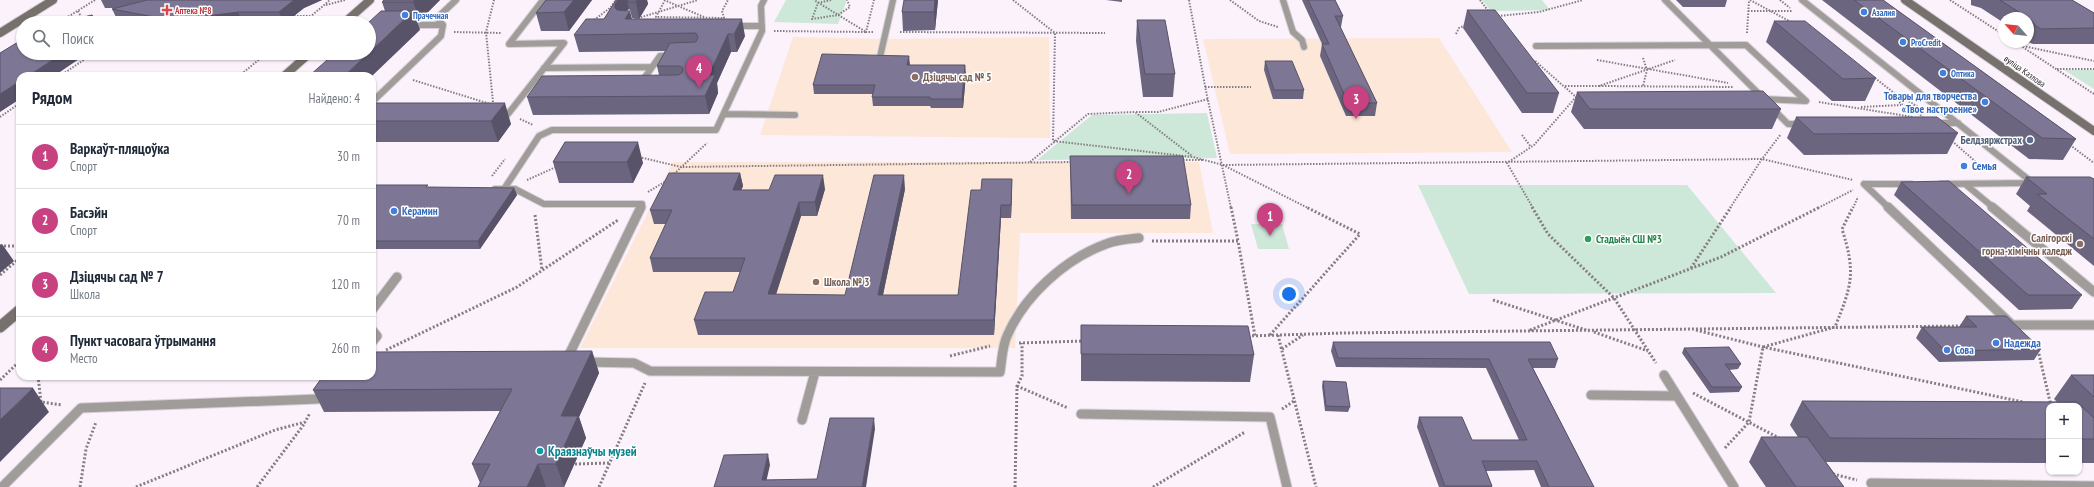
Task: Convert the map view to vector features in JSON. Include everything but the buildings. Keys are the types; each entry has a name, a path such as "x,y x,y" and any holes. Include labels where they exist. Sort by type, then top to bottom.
{"main road":[{"path":"27,16 53,0"},
{"path":"352,16 370,0"},
{"name":"вуліца Казлова","path":"1905,0 2094,132"},
{"path":"0,33 16,23"},
{"path":"289,72 302,60"},
{"path":"0,327 16,313"}],"lane":[{"path":"376,98 441,36 443,28 437,18 456,0"},
{"path":"493,114 508,114 564,43 509,44 543,0"},
{"path":"504,189 539,136 552,130 716,130 762,31 761,6 764,0"},
{"path":"880,57 893,0"},
{"path":"1283,0 1294,32 1302,40 1304,47"},
{"path":"1665,0 1788,124 1810,124"},
{"path":"1802,0 2037,183 1934,184"},
{"path":"403,25 443,28"},
{"path":"723,25 762,26"},
{"path":"1536,46 1746,46 1806,101"},
{"path":"645,88 638,88 660,56 682,55"},
{"path":"544,68 651,67"},
{"path":"527,90 535,90"},
{"path":"1756,99 1806,101"},
{"path":"724,114 795,115"},
{"path":"1923,123 1958,123"},
{"path":"1864,184 1918,184"},
{"path":"1864,184 2038,349"},
{"path":"1965,184 2094,292"},
{"path":"482,188 515,189 544,204 642,204 562,361 634,362 650,371 1000,372 1001,344 1014,321 1035,295 1061,271 1100,246 1123,239 1139,238"},
{"path":"376,305 397,277"},
{"path":"2012,325 2094,325"},
{"path":"802,420 815,372"},
{"path":"1664,375 1734,487"},
{"path":"1591,395 1677,396"},
{"path":"2,487 81,408 318,399"},
{"path":"1081,414 1270,417 1286,487"},
{"path":"1871,483 2094,486"}],"path":[{"path":"70,16 95,0"},
{"path":"294,16 311,16 330,0"},
{"path":"324,5 345,0"},
{"path":"399,76 493,104 486,32 494,0"},
{"path":"594,21 610,8 616,0"},
{"path":"706,18 665,0 656,17 706,18 724,18 722,11 728,0"},
{"path":"630,21 698,0"},
{"path":"820,0 812,19 838,15 850,7 847,0"},
{"path":"818,3 831,0"},
{"path":"874,0 866,32 1105,33"},
{"path":"1014,0 1055,33"},
{"path":"1188,0 1205,87 1223,165 1255,336"},
{"path":"1230,0 1259,20 1294,32"},
{"path":"1480,0 1491,16 1539,12 1583,0"},
{"path":"1746,46 1749,0 1770,10 1797,26"},
{"path":"1748,11 1795,11 1780,0"},
{"path":"1950,0 1998,31"},
{"path":"78,11 81,16"},
{"path":"1456,34 1459,28 1470,23"},
{"path":"443,28 516,34"},
{"path":"1053,141 1055,33"},
{"path":"2024,48 2094,94"},
{"path":"2031,48 2094,61"},
{"path":"1507,163 1531,147 1576,96 1530,56"},
{"path":"1643,56 1647,70 1643,86"},
{"path":"1599,86 1680,58"},
{"path":"1589,59 1752,87"},
{"path":"66,72 84,60"},
{"path":"244,72 258,60"},
{"path":"2056,69 2094,69"},
{"path":"1874,77 1903,100 1910,101 1917,106 1911,107"},
{"path":"1565,86 1752,87"},
{"path":"1205,87 1251,87"},
{"path":"1030,162 1053,141 1088,114 1158,112 1208,99"},
{"path":"1901,104 1900,100 1903,100"},
{"path":"1806,101 1857,107 1927,120 1911,107 1901,104 1857,107"},
{"path":"0,117 16,106"},
{"path":"1135,112 1193,157"},
{"path":"508,114 534,125 529,131"},
{"path":"1931,123 2001,184"},
{"path":"1691,268 1762,159 1788,124"},
{"path":"1522,135 1531,147"},
{"path":"643,195 670,178 680,167 713,139"},
{"path":"1053,141 1193,157 1223,165 1360,234 1269,336"},
{"path":"2068,144 2094,163"},
{"path":"482,188 510,154"},
{"path":"639,156 680,167 1077,162"},
{"path":"1223,165 1762,159 1850,179 1864,184"},
{"path":"1172,160 1204,160"},
{"path":"1507,163 1548,234 1614,298 1664,375"},
{"path":"522,182 563,164"},
{"path":"1527,331 1721,257 1864,184"},
{"path":"1835,327 1845,299 1851,274 1851,260 1842,229 1864,184"},
{"path":"533,199 542,270"},
{"path":"384,351 517,287 642,204"},
{"path":"1139,238 1139,241 1238,241"},
{"path":"0,246 16,246"},
{"path":"0,275 16,261"},
{"path":"1493,300 1592,331 1648,351"},
{"path":"1240,336 1527,331 1636,332 1693,329 1966,326"},
{"path":"1763,348 1835,327"},
{"path":"1693,329 1763,348 2026,403"},
{"path":"1282,349 1303,334"},
{"path":"1278,335 1316,487"},
{"path":"946,357 1001,344 1084,341"},
{"path":"1015,487 1017,386 1022,376 1022,343"},
{"path":"1716,458 1749,422 1763,348"},
{"path":"2038,349 2050,403"},
{"path":"0,380 16,365"},
{"path":"599,487 650,371"},
{"path":"38,380 41,402 81,408"},
{"path":"1017,386 1081,414"},
{"path":"1687,390 1786,442"},
{"path":"257,487 305,422 318,399"},
{"path":"1153,487 1294,401"},
{"path":"80,487 86,449 101,408"},
{"path":"136,487 275,430 305,422"},
{"path":"575,464 609,463"},
{"path":"1831,478 1828,473 1871,483"}],"shaded area":[{"name":"Дзіцячы сад № 5","path":"793,37 885,39 1049,37 1050,138 760,135"},
{"path":"1439,38 1512,152 1230,154 1203,39"},
{"name":"Школа № 3","path":"673,162 1199,162 1213,233 1020,233 1015,348 580,348"}],"green space":[{"path":"786,0 847,0 838,24 774,22"},
{"path":"1482,0 1542,0 1550,10 1491,11"},
{"path":"2064,70 2094,70 2094,89"},
{"path":"1207,113 1217,158 1037,160 1092,115"},
{"name":"Стадыён СШ №3","path":"1418,185 1687,185 1776,293 1469,294"},
{"path":"1251,224 1282,224 1289,249 1258,249"}],"place":[{"name":"Аптека №8","path":"167,10"},
{"name":"Азалия","path":"1864,12"},
{"name":"Прачечная","path":"405,15"},
{"name":"ProCredit","path":"1903,42"},
{"name":"Оптика","path":"1943,73"},
{"name":"Дзіцячы сад № 5","path":"915,77"},
{"name":"Пункт часовага ўтрымання","path":"699,88"},
{"name":"Товары для творчества «Твое настроение»","path":"1985,102"},
{"name":"Дзіцячы сад № 7","path":"1356,119"},
{"name":"Белдзяржстрах","path":"2030,140"},
{"name":"Семья","path":"1964,166"},
{"name":"Басэйн","path":"1129,194"},
{"name":"Керамин","path":"394,211"},
{"name":"Варкаўт-пляцоўка","path":"1270,236"},
{"name":"Стадыён СШ №3","path":"1588,239"},
{"name":"Салігорскі горна-хімічны каледж","path":"2080,244"},
{"name":"Школа № 3","path":"816,282"},
{"name":"Надежда","path":"1996,343"},
{"name":"Сова","path":"1947,350"},
{"name":"Краязнаўчы музей","path":"540,451"}]}
